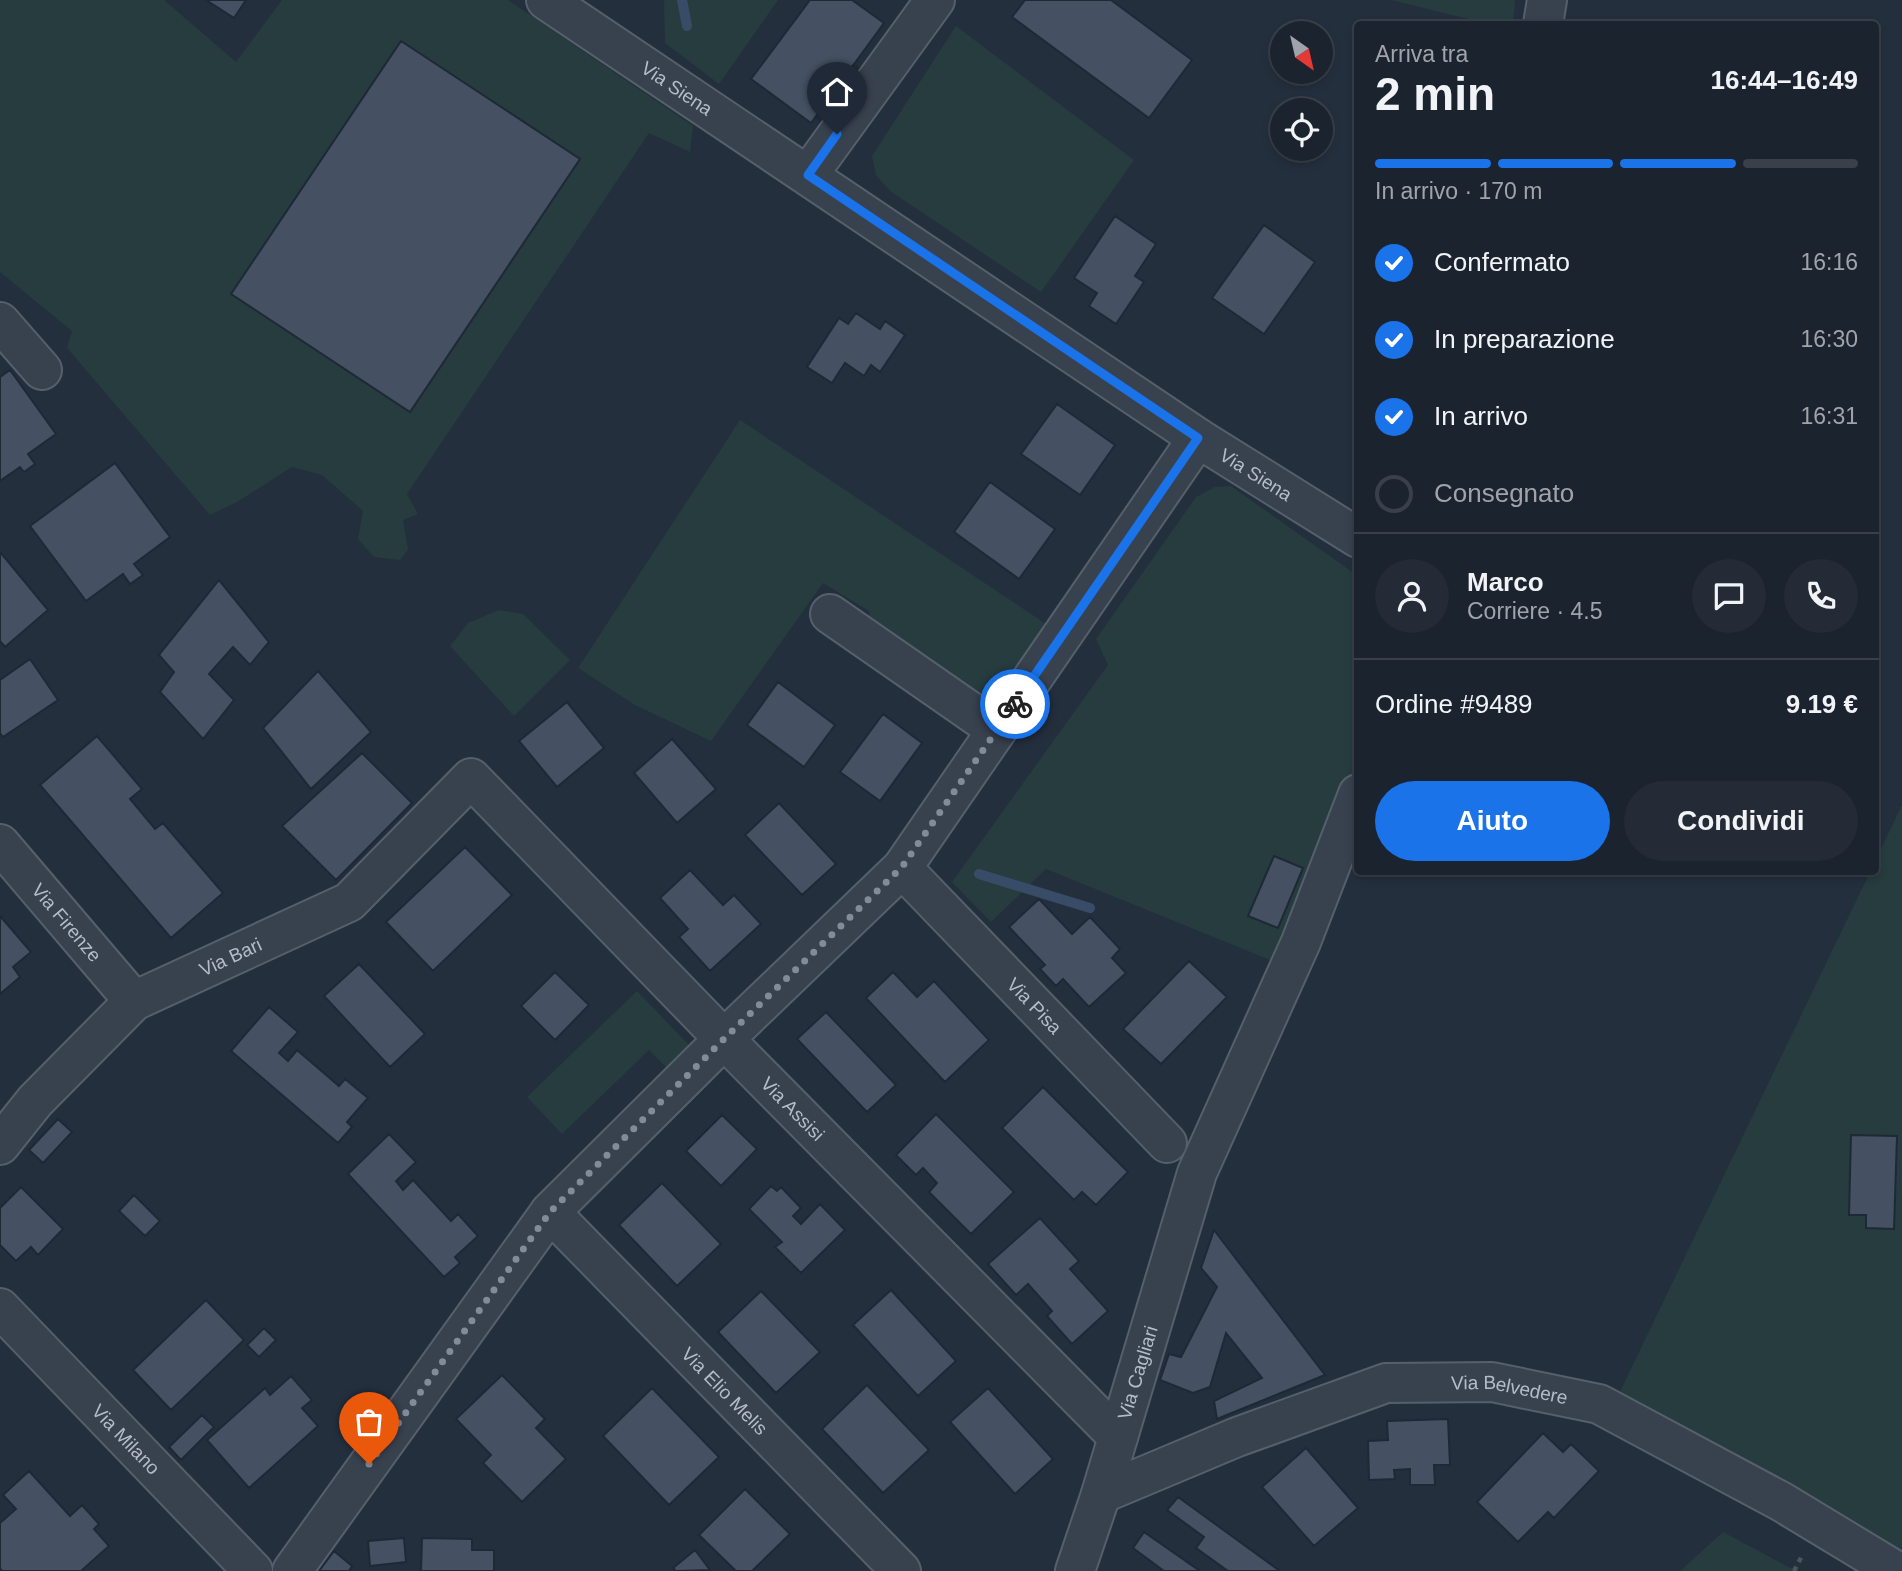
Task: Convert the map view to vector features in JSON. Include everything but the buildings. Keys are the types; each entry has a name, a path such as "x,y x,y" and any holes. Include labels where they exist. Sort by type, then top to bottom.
{"street":[{"name":"Via Siena","path":"545,0 1198,438 1354,536"},
{"path":"808,175 935,0"},
{"path":"1544,21 1547,0"},
{"path":"0,322 42,370"},
{"path":"292,1571 550,1212 902,867 1198,438"},
{"path":"830,614 997,730"},
{"name":"Via Bari","path":"0,1145 34,1101 134,1001 349,902 471,778"},
{"name":"Via Assisi","path":"471,778 724,1039 1118,1437"},
{"name":"Via Cagliari","path":"1075,1571 1101,1494 1196,1173 1301,942 1354,804"},
{"name":"Via Firenze","path":"0,844 134,1001"},
{"name":"Via Pisa","path":"902,867 1167,1143"},
{"name":"Via Elio Melis","path":"550,1212 901,1571"},
{"name":"Via Milano","path":"0,1308 253,1571"},
{"name":"Via Belvedere","path":"1101,1494 1237,1437 1386,1384 1492,1382 1599,1404 1782,1502 1896,1571"}],"green space":[{"path":"0,0 164,0 236,62 282,0 508,0 693,126 690,152 649,133 407,494 418,514 403,520 408,550 400,560 374,557 358,539 363,511 322,475 292,467 237,502 210,515 67,348 72,331 0,272"},
{"path":"664,0 778,0 719,84 665,43"},
{"path":"1391,0 1515,0 1513,21 1477,21"},
{"path":"956,26 1134,160 1041,292 890,191 876,175 872,156"},
{"path":"740,420 1046,624 990,705 871,623 869,611 823,583 711,741 635,705 578,668"},
{"path":"1231,486 1354,573 1354,768 1314,881 1275,962 1046,869 991,922 952,882 1108,665 1096,639 1196,497 1215,487"},
{"path":"499,610 523,614 570,660 514,716 450,646 468,623"},
{"path":"1902,805 1902,1556 1797,1494 1732,1451 1616,1400 1869,875 1879,875 1879,853"},
{"path":"637,991 689,1045 666,1067 649,1050 562,1134 527,1097"},
{"path":"1723,1532 1796,1571 1680,1571"}],"waterway":[{"path":"682,0 687,26"},
{"path":"979,874 1090,908"}],"way so far":[{"path":"369,1464 550,1212 902,867 1015,704"}],"route":[{"path":"837,134 808,175 1198,438 1015,704"}]}
